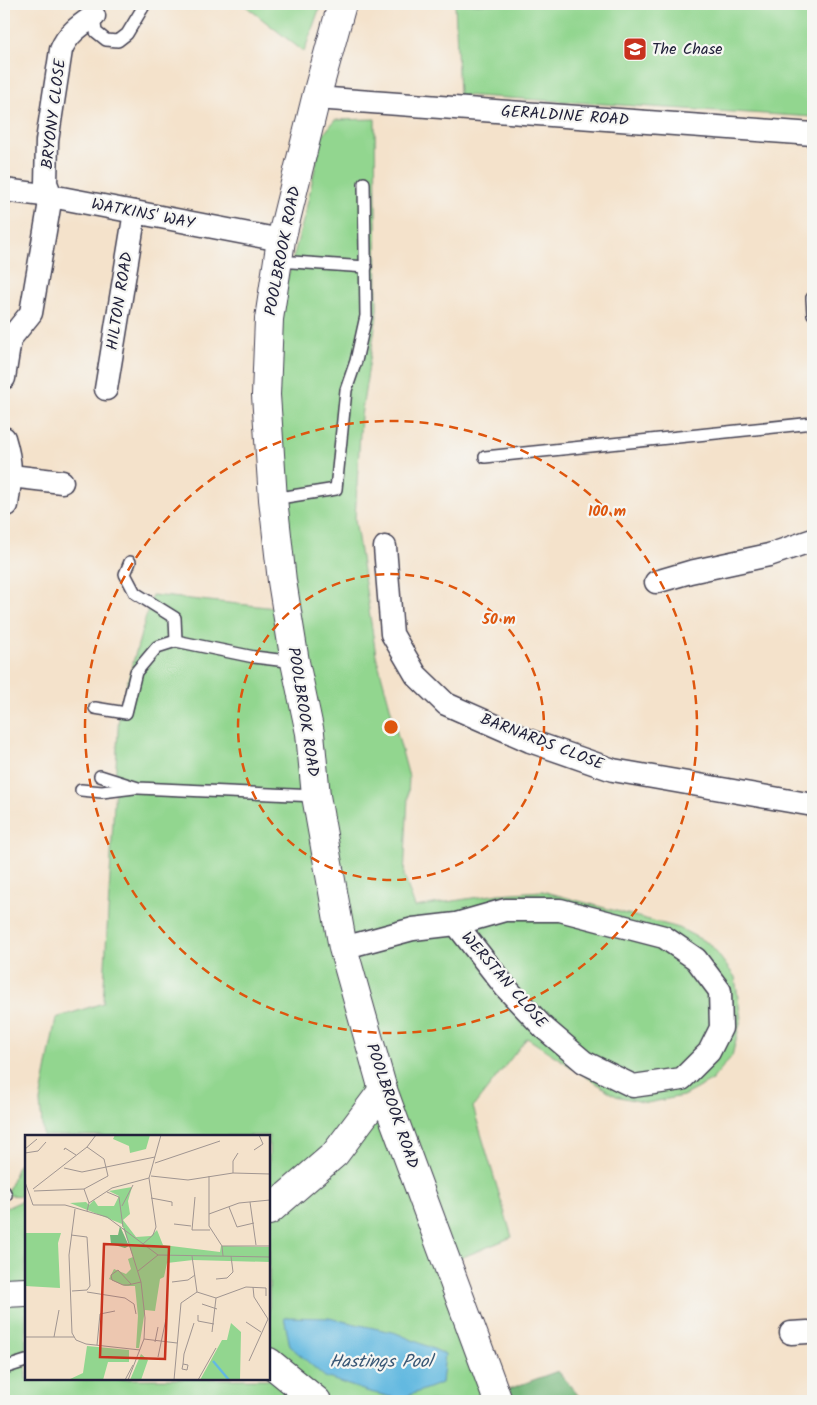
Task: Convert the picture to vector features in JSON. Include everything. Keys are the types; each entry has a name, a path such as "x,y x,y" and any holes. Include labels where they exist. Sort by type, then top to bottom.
{"main road":[{"name":"POOLBROOK ROAD","path":"342,4 316,98 280,251 268,320 266,395 273,499 282,581 295,662 310,734 316,796 343,948 384,1090 498,1401"},
{"path":"270,1210 335,1154 384,1090"},
{"path":"4,1293 25,1292"},
{"path":"270,1363 317,1401"}],"street":[{"name":"BRYONY CLOSE","path":"52,196 46,183 47,141 62,50 64,43 95,10"},
{"name":"GERALDINE ROAD","path":"316,98 813,134"},
{"name":"WATKINS' WAY","path":"4,190 52,196 135,212 280,251"},
{"path":"4,378 10,339 31,313 52,196"},
{"name":"HILTON ROAD","path":"106,389 135,212"},
{"path":"4,438 8,450 11,476 7,505"},
{"path":"11,476 62,482"},
{"path":"656,582 690,572 769,555 813,540"},
{"name":"BARNARDS CLOSE","path":"385,547 392,634 416,675 446,704 530,741 613,770 813,804"},
{"name":"WERSTAN CLOSE","path":"343,948 413,929 456,924 505,910 560,910 664,937 696,959 720,991 721,1028 709,1052 682,1079 633,1086 584,1062 544,1028 506,988 456,924"}],"lane":[{"path":"95,10 96,32 106,40 118,41 127,34 145,4"},
{"path":"273,499 336,489 346,390 356,361 366,316 364,183"},
{"path":"280,251 366,267"},
{"path":"812,298 813,314"},
{"path":"485,457 813,424"},
{"path":"130,562 125,574 135,592 175,618 176,641"},
{"path":"95,708 126,713 136,672 157,647 176,641 254,657 295,662"},
{"path":"100,776 138,788"},
{"path":"81,790 102,792 138,788 316,796"},
{"path":"4,1191 6,1195 4,1196"},
{"path":"4,1368 25,1361"}],"green space":[{"path":"243,4 321,4 304,52"},
{"name":"The Chase","path":"455,4 813,4 813,117 459,95"},
{"path":"375,119 377,315 361,416 355,519 376,655 409,777 404,876 415,907 498,894 542,891 679,928 710,944 735,977 741,1019 732,1056 711,1081 683,1096 647,1103 616,1096 527,1038 473,1107 512,1237 441,1266 489,1401 14,1401 4,1398 4,1209 25,1199 25,1380 270,1380 270,1135 43,1135 40,1102 56,1018 103,1003 119,712 152,595 276,608 279,309 305,214 322,136 335,120"},
{"path":"25,1161 25,1196 6,1195 19,1164"},
{"path":"558,1371 583,1401 513,1401 509,1389"}],"water":[{"name":"Hastings Pool","path":"284,1317 329,1318 396,1333 445,1354 442,1383 399,1399 366,1391 325,1377 290,1346"}],"place":[{"name":"The Chase","path":"635,49"}]}
